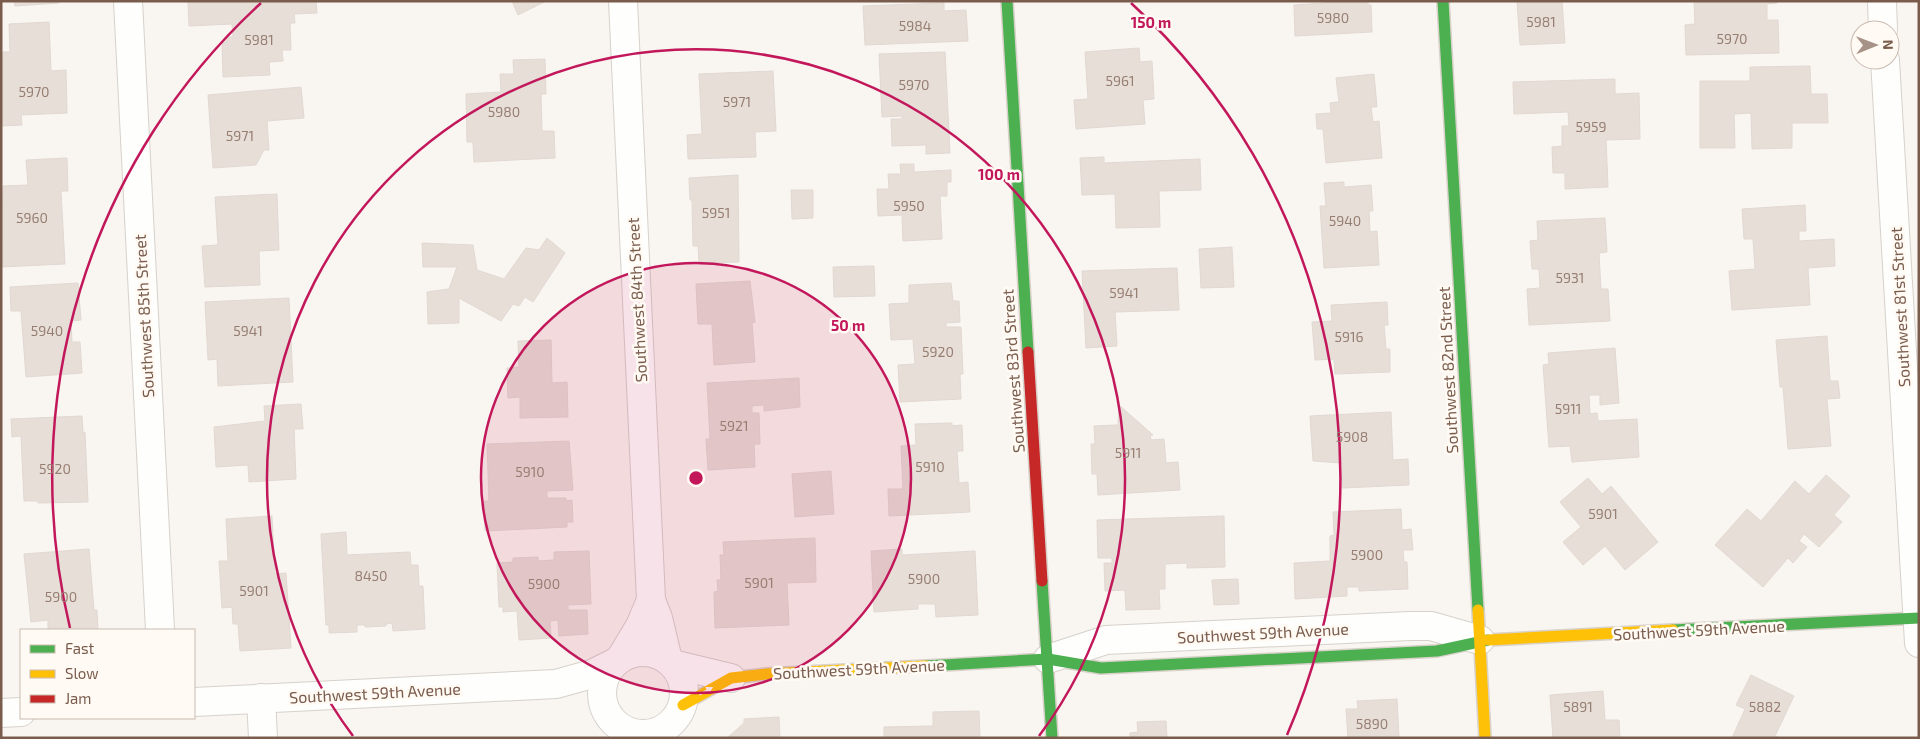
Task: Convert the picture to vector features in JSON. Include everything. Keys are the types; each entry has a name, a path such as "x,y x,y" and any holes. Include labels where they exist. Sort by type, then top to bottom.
{"street":[{"name":"Southwest 85th Street","path":"128,1 160,629"},
{"name":"Southwest 84th Street","path":"623,1 651,600 671,662"},
{"name":"Southwest 83rd Street","path":"1007,1 1052,738"},
{"name":"Southwest 82nd Street","path":"1443,1 1485,738"},
{"path":"1882,1 1883,20"},
{"name":"Southwest 81st Street","path":"1886,70 1918,627"},
{"name":"Southwest 84th Street","path":"618,660 640,626 651,600"},
{"name":"Southwest 59th Avenue","path":"671,662 731,678 787,672 1048,659 1106,640 1410,626 1431,626 1480,640 1918,627"},
{"path":"556,684 584,699 623,730 639,734 652,733 675,721 684,691 681,676 671,662 646,651 633,652 618,660 602,685 602,698 605,710 623,730"},
{"name":"Southwest 59th Avenue","path":"195,702 556,684 592,674 618,660"},
{"name":"Southwest 59th Avenue","path":"675,721 731,678"},
{"path":"261,698 263,738"},
{"path":"1,713 20,712"}],"building":[{"path":"14,1 59,1 59,3 15,6"},
{"path":"188,1 316,1 317,13 294,14 295,23 290,23 291,50 282,50 283,61 269,62 270,75 223,77 222,43 226,42 226,37 233,37 232,24 189,26"},
{"path":"512,1 546,1 518,15"},
{"path":"1325,1 1368,1 1368,5 1371,5 1372,32 1295,36 1294,5 1325,3"},
{"path":"1517,1 1562,1 1565,43 1520,45"},
{"path":"1694,1 1777,1 1777,3 1767,4 1767,20 1778,20 1779,53 1686,55 1685,25 1695,24"},
{"path":"944,3 944,11 966,10 968,41 865,45 863,6"},
{"path":"49,22 51,71 66,70 67,113 21,115 22,125 1,126 1,52 10,52 9,24"},
{"path":"1139,48 1140,62 1152,61 1154,99 1143,100 1145,124 1076,129 1074,100 1088,99 1085,52"},
{"path":"945,52 950,153 926,154 926,145 892,146 891,119 902,119 902,116 882,117 879,54"},
{"path":"545,59 546,94 541,94 542,131 554,131 555,158 474,162 473,142 467,142 466,94 501,92 500,74 514,74 513,60"},
{"path":"1810,66 1811,94 1827,94 1828,123 1792,123 1792,148 1752,149 1751,113 1734,114 1735,148 1700,148 1700,81 1750,81 1750,67"},
{"path":"773,71 776,131 755,132 756,157 688,159 687,135 702,134 699,74"},
{"path":"1374,74 1377,107 1371,107 1373,122 1379,121 1382,158 1326,163 1323,129 1317,129 1316,114 1331,113 1330,103 1339,102 1336,78"},
{"path":"1615,79 1615,94 1639,93 1640,139 1606,140 1608,187 1565,189 1565,173 1553,173 1552,147 1562,146 1562,126 1569,126 1568,112 1514,114 1513,82"},
{"path":"301,87 304,118 267,121 269,150 264,150 256,165 213,168 208,95"},
{"path":"1104,157 1104,163 1200,159 1201,190 1159,191 1160,227 1116,228 1115,194 1082,195 1080,158"},
{"path":"67,158 68,191 61,191 65,264 1,267 3,186 28,185 26,160"},
{"path":"900,164 914,164 914,172 951,170 951,182 947,182 947,196 940,196 942,239 903,241 902,215 878,216 877,189 889,189 888,174 901,174"},
{"path":"738,175 739,262 699,263 698,246 693,246 692,200 690,200 689,178"},
{"path":"1344,182 1344,187 1371,185 1373,211 1369,211 1370,232 1377,231 1379,265 1324,268 1320,206 1326,206 1324,183"},
{"path":"791,190 813,190 813,218 792,219"},
{"path":"277,194 279,250 259,251 260,285 205,287 202,246 218,245 215,197"},
{"path":"1805,205 1806,231 1799,231 1799,241 1834,239 1835,266 1808,268 1810,305 1732,310 1729,271 1755,269 1753,239 1744,239 1742,209"},
{"path":"1605,218 1607,252 1599,253 1601,289 1608,289 1610,321 1529,325 1527,289 1540,288 1539,269 1532,269 1530,241 1538,240 1537,221"},
{"path":"547,238 565,253 533,302 525,297 519,306 513,304 501,321 459,298 459,323 428,324 427,292 449,289 457,267 423,267 422,243 473,245 477,270 504,279 526,248 539,250"},
{"path":"1232,247 1234,287 1201,288 1199,249"},
{"path":"874,266 875,296 834,297 833,267"},
{"path":"1177,268 1179,310 1115,312 1117,346 1086,348 1082,271"},
{"path":"750,281 755,322 752,323 755,362 714,365 712,324 698,324 696,284"},
{"path":"78,283 81,320 71,321 72,342 80,342 82,373 26,377 21,311 11,311 10,287"},
{"path":"951,283 953,301 959,301 960,322 946,323 946,327 961,327 963,374 960,374 961,399 900,402 898,365 915,364 913,339 891,340 889,304 909,303 909,285"},
{"path":"289,298 293,382 218,386 217,359 208,360 205,302"},
{"path":"1387,302 1388,325 1384,325 1386,349 1390,349 1390,372 1335,374 1334,359 1315,360 1312,322 1332,321 1331,305"},
{"path":"1827,336 1830,381 1838,381 1840,398 1827,399 1831,446 1788,449 1783,387 1780,387 1776,340"},
{"path":"551,340 552,383 567,382 568,417 520,418 520,397 508,398 507,368 519,367 518,341"},
{"path":"1615,348 1619,403 1600,405 1600,395 1589,395 1590,414 1597,413 1598,421 1637,419 1639,457 1572,462 1570,446 1549,447 1543,365 1549,364 1548,353"},
{"path":"799,378 800,407 764,411 764,405 752,406 752,413 759,413 760,444 754,444 755,467 708,470 706,439 710,439 707,383"},
{"path":"301,404 303,429 294,429 296,479 249,482 248,465 216,467 214,427 265,421 264,406"},
{"path":"1119,405 1153,435 1150,435 1151,440 1164,439 1166,463 1178,462 1180,490 1098,495 1097,474 1092,474 1091,444 1095,444 1094,426 1118,425"},
{"path":"1391,412 1393,460 1408,459 1409,485 1342,488 1342,463 1313,461 1310,416"},
{"path":"82,416 83,433 85,432 88,502 38,503 38,501 24,501 21,436 12,437 11,419"},
{"path":"952,423 952,426 962,425 963,451 957,451 959,483 968,482 970,512 889,516 888,489 903,489 901,446 916,445 915,424"},
{"path":"569,441 573,490 547,491 547,498 566,498 566,501 572,500 573,522 567,522 567,527 485,531 484,501 489,501 487,444"},
{"path":"831,471 834,514 795,517 792,474"},
{"path":"1826,475 1850,496 1834,515 1842,522 1819,547 1804,534 1799,541 1807,547 1793,563 1788,558 1763,587 1715,545 1747,509 1761,521 1795,481 1809,494"},
{"path":"1588,478 1602,494 1611,486 1658,542 1625,570 1605,546 1583,565 1563,542 1581,527 1560,502"},
{"path":"1401,509 1402,530 1411,529 1413,550 1403,550 1404,562 1407,562 1408,589 1359,591 1359,587 1347,587 1347,596 1295,599 1294,563 1330,561 1330,536 1334,535 1333,512"},
{"path":"272,516 275,574 286,573 291,648 240,651 238,624 233,624 232,607 222,608 219,561 228,561 226,519"},
{"path":"1224,516 1225,567 1187,568 1187,563 1165,564 1165,589 1159,589 1160,609 1126,610 1125,590 1105,591 1104,563 1112,563 1112,558 1098,558 1097,520"},
{"path":"346,532 347,555 410,552 411,565 418,565 419,586 423,586 425,629 393,631 392,623 386,624 386,626 365,627 365,625 357,625 357,632 329,633 329,625 326,625 321,534"},
{"path":"815,538 816,582 787,583 789,625 715,628 714,592 718,591 717,580 721,580 720,555 724,555 723,542"},
{"path":"89,549 94,610 97,610 98,629 48,629 48,620 31,622 24,554"},
{"path":"902,549 902,555 975,551 978,615 936,617 935,604 918,604 918,609 874,612 871,551"},
{"path":"589,551 591,604 568,605 568,610 587,610 588,634 559,636 558,620 550,621 551,638 519,640 517,611 503,612 503,607 499,607 497,563 513,562 513,558 538,557 538,561 554,560 554,552"},
{"path":"1238,579 1239,604 1214,605 1212,580"},
{"path":"1751,675 1794,696 1775,736 1779,738 1732,738 1745,709 1736,705"},
{"path":"1603,691 1605,720 1619,720 1620,738 1553,738 1550,695"},
{"path":"1397,699 1399,738 1348,738 1346,709 1358,709 1357,701"},
{"path":"979,711 980,738 884,738 884,727 933,726 933,712"},
{"path":"779,717 780,738 727,738 744,723 744,719"},
{"path":"1166,721 1167,738 1130,738 1130,733 1138,732 1137,722"}],"traffic: fast":[{"path":"1007,1 1028,352"},
{"path":"1443,1 1478,610"},
{"path":"1042,581 1052,738"},
{"path":"1673,630 1919,618"},
{"path":"926,666 1048,659 1101,668 1437,651 1488,640"}],"traffic: slow":[{"path":"1478,610 1485,738"},
{"path":"1488,640 1673,630"},
{"path":"683,705 731,678 766,674 926,666"}],"traffic: jam":[{"path":"1028,352 1042,581"}]}
